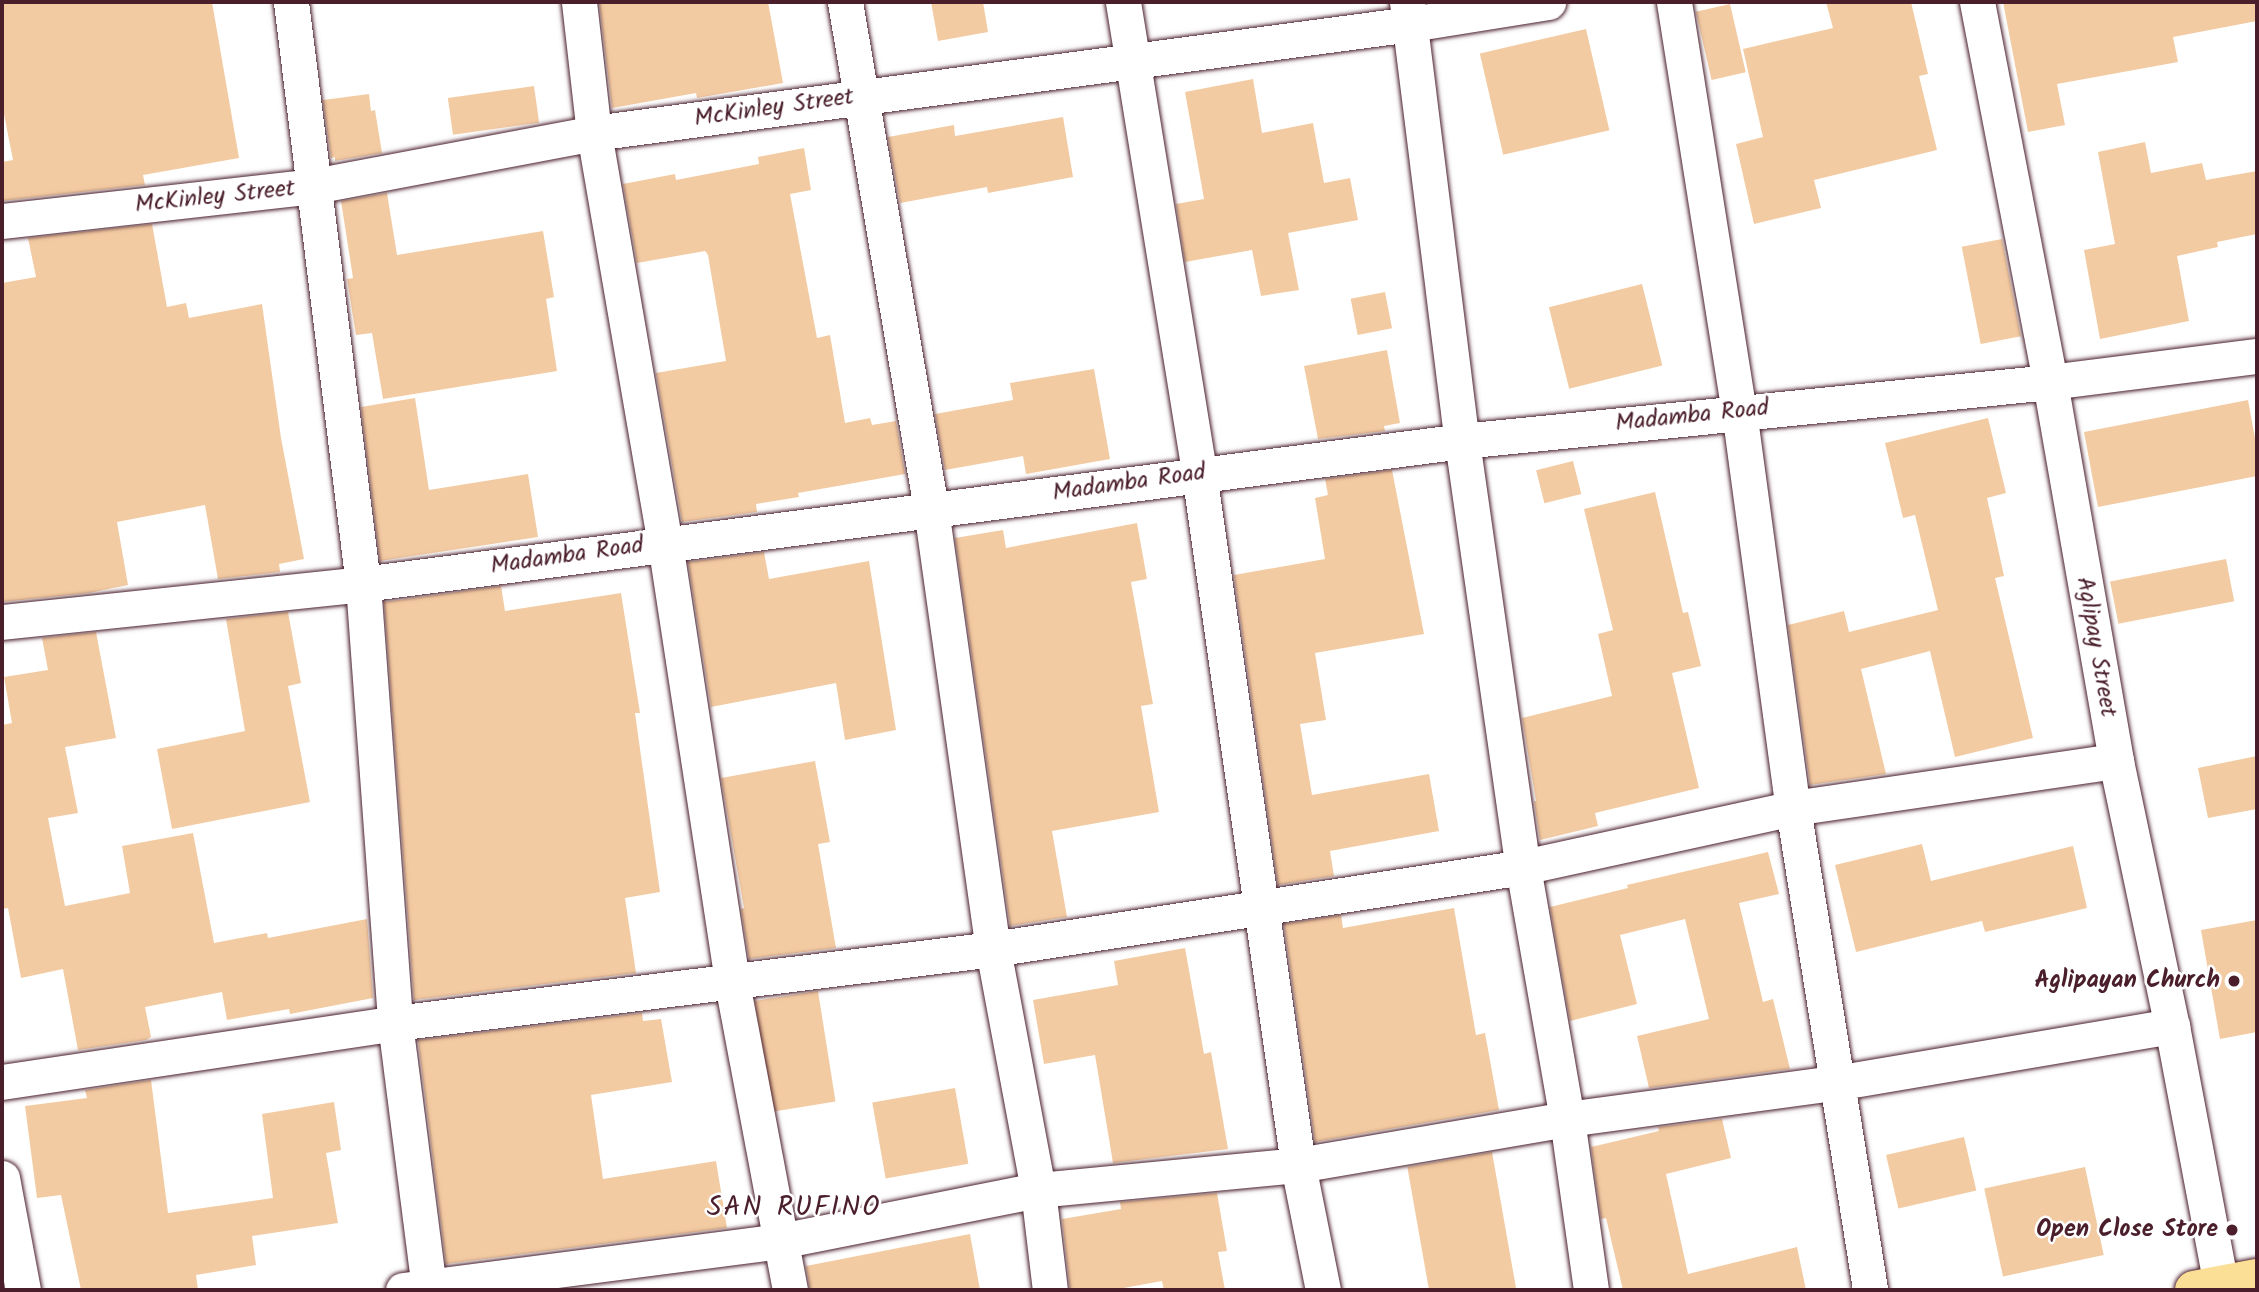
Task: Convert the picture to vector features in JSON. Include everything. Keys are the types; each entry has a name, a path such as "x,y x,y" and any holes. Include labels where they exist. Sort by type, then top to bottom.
{"street":[{"path":"291,2 363,584 395,1023 420,1289 780,1241 1038,1190 1298,1165 1567,1119 1835,1083 2172,1026"},
{"path":"579,2 594,133 665,543 732,983 790,1290"},
{"path":"845,2 931,509 993,949 1038,1190 1050,1290"},
{"path":"1123,2 1199,473 1298,1165 1323,1290"},
{"name":"McKinley Street","path":"2,221 314,186 594,133 1134,61 1409,13 1548,2"},
{"path":"1674,2 1739,411 1793,808 1870,1290"},
{"name":"Aglipay Street","path":"1977,2 2050,382 2116,761 2224,1286"},
{"path":"1409,13 1462,441 1523,867 1567,1119 1591,1290"},
{"name":"Madamba Road","path":"2,622 363,584 1199,473 1462,441 1739,411 2050,382 2257,356"},
{"path":"2,1082 395,1023 993,949 1261,905 1523,867 1793,808 2116,761"},
{"path":"2,1178 23,1290"}],"building":[{"path":"2,2 212,2 239,158 143,175 145,185 2,201 2,162 13,160 2,104"},
{"path":"599,2 768,2 783,83 697,98 696,93 612,108"},
{"path":"931,2 983,2 988,32 938,41"},
{"path":"1826,2 1911,2 1928,74 1919,76 1937,150 1814,180 1821,208 1754,224 1736,144 1763,137 1743,49 1833,28"},
{"path":"2003,2 2257,2 2257,21 2173,37 2178,62 2057,84 2065,125 2028,132"},
{"path":"1730,4 1746,72 1712,80 1696,12"},
{"path":"1586,29 1609,130 1503,155 1480,54"},
{"path":"1253,79 1262,133 1313,123 1324,183 1350,178 1358,220 1288,233 1299,290 1261,296 1252,250 1185,262 1176,204 1204,199 1185,92"},
{"path":"534,86 539,123 453,135 448,98"},
{"path":"369,94 371,111 375,110 382,153 335,161 335,157 331,158 323,100"},
{"path":"1063,117 1073,177 988,193 987,187 900,203 888,137 954,125 955,136"},
{"path":"2145,142 2151,173 2202,163 2206,180 2257,171 2257,234 2217,242 2218,247 2177,256 2189,321 2100,339 2084,250 2115,244 2098,152"},
{"path":"804,148 811,190 790,194 817,338 830,335 845,423 870,418 872,425 896,421 905,474 798,493 799,497 756,504 757,512 682,522 656,373 726,361 708,255 705,251 637,263 623,184 675,174 676,180 759,164 758,157"},
{"path":"387,193 397,255 543,231 554,297 546,299 557,371 383,399 372,333 356,335 347,279 353,278 341,201"},
{"path":"152,224 167,307 186,303 189,318 262,304 281,438 304,559 279,564 280,572 218,579 205,505 117,522 128,585 89,593 2,602 2,283 36,277 28,238"},
{"path":"2002,239 2021,336 1981,344 1962,247"},
{"path":"1642,284 1662,366 1569,389 1549,307"},
{"path":"1385,292 1392,328 1358,335 1351,299"},
{"path":"1387,350 1400,423 1384,426 1385,431 1318,439 1304,366"},
{"path":"1094,369 1110,459 1026,474 1023,456 945,470 935,414 1013,400 1010,383"},
{"path":"415,398 429,490 528,474 538,537 380,561 361,407"},
{"path":"2248,400 2257,449 2257,476 2098,507 2084,432"},
{"path":"1988,418 2006,493 1987,498 2004,576 1995,578 2033,738 1955,757 1930,651 1861,669 1886,774 1810,785 1788,625 1844,611 1849,632 1938,610 1915,515 1903,518 1885,443"},
{"path":"1573,461 1581,494 1544,503 1536,470"},
{"path":"1392,470 1424,634 1315,653 1326,720 1300,724 1312,795 1429,774 1439,831 1330,851 1334,876 1278,885 1234,575 1325,559 1315,498 1328,495 1325,479"},
{"path":"1655,492 1683,613 1688,612 1701,666 1672,673 1699,788 1595,813 1598,826 1540,840 1522,718 1612,696 1598,634 1613,630 1584,509"},
{"path":"1137,523 1147,579 1131,582 1153,704 1141,706 1159,812 1052,831 1067,917 1010,926 955,538 1003,530 1006,548"},
{"path":"764,552 769,579 869,561 896,730 845,740 836,683 711,707 688,562"},
{"path":"2226,559 2234,601 2118,624 2110,582"},
{"path":"501,586 505,611 621,593 640,713 635,713 660,892 625,898 636,973 414,1000 384,602"},
{"path":"288,612 301,683 288,686 310,802 172,829 157,749 245,731 226,619"},
{"path":"96,632 116,738 65,747 78,813 48,818 65,906 130,893 122,846 193,833 214,943 267,933 268,938 367,919 373,998 290,1014 289,1009 227,1020 222,992 145,1007 151,1037 146,1040 78,1050 63,969 21,978 8,908 2,909 2,725 12,723 4,677 48,670 42,638"},
{"path":"2257,756 2257,809 2208,818 2198,768"},
{"path":"815,761 830,842 818,844 836,948 749,959 741,909 744,908 721,778"},
{"path":"1922,844 1931,881 2073,846 2087,908 1985,932 1982,921 1856,952 1835,865"},
{"path":"1768,852 1779,894 1739,903 1763,1002 1773,999 1790,1069 1649,1088 1637,1036 1709,1019 1685,919 1620,935 1637,1004 1570,1021 1550,907 1628,888 1627,885"},
{"path":"1454,908 1476,1035 1485,1033 1499,1110 1315,1142 1284,924 1341,915 1343,928"},
{"name":"Aglipayan Church","path":"2257,920 2257,1032 2220,1039 2201,930"},
{"path":"1185,948 1204,1054 1211,1052 1228,1149 1113,1163 1095,1055 1044,1064 1033,1000 1118,985 1114,961"},
{"path":"818,991 836,1102 772,1112 755,1001"},
{"path":"642,1013 643,1021 661,1019 672,1082 591,1095 603,1179 716,1161 727,1228 446,1264 418,1040"},
{"path":"151,1080 168,1213 273,1198 262,1114 334,1102 341,1150 326,1153 338,1223 252,1236 256,1265 196,1275 198,1290 81,1290 61,1195 37,1198 25,1106 87,1098 85,1090"},
{"path":"955,1088 968,1164 886,1178 872,1103"},
{"path":"1722,1119 1731,1158 1666,1174 1688,1274 1797,1247 1806,1290 1623,1290 1606,1218 1601,1219 1591,1147 1659,1131 1658,1127"},
{"path":"1964,1137 1976,1191 1898,1209 1886,1155"},
{"path":"1492,1152 1516,1290 1429,1290 1407,1167"},
{"path":"2085,1167 2104,1255 2003,1276 1984,1188"},
{"path":"1217,1193 1227,1251 1218,1252 1225,1290 1164,1290 1162,1281 1113,1290 1070,1290 1062,1219 1121,1209 1120,1202"},
{"path":"970,1234 980,1290 810,1290 806,1266"}],"place":[{"name":"Aglipayan Church","path":"2234,981"},
{"name":"Open Close Store","path":"2232,1230"}],"district":[{"name":"SAN RUFINO","path":"794,1208"}]}
